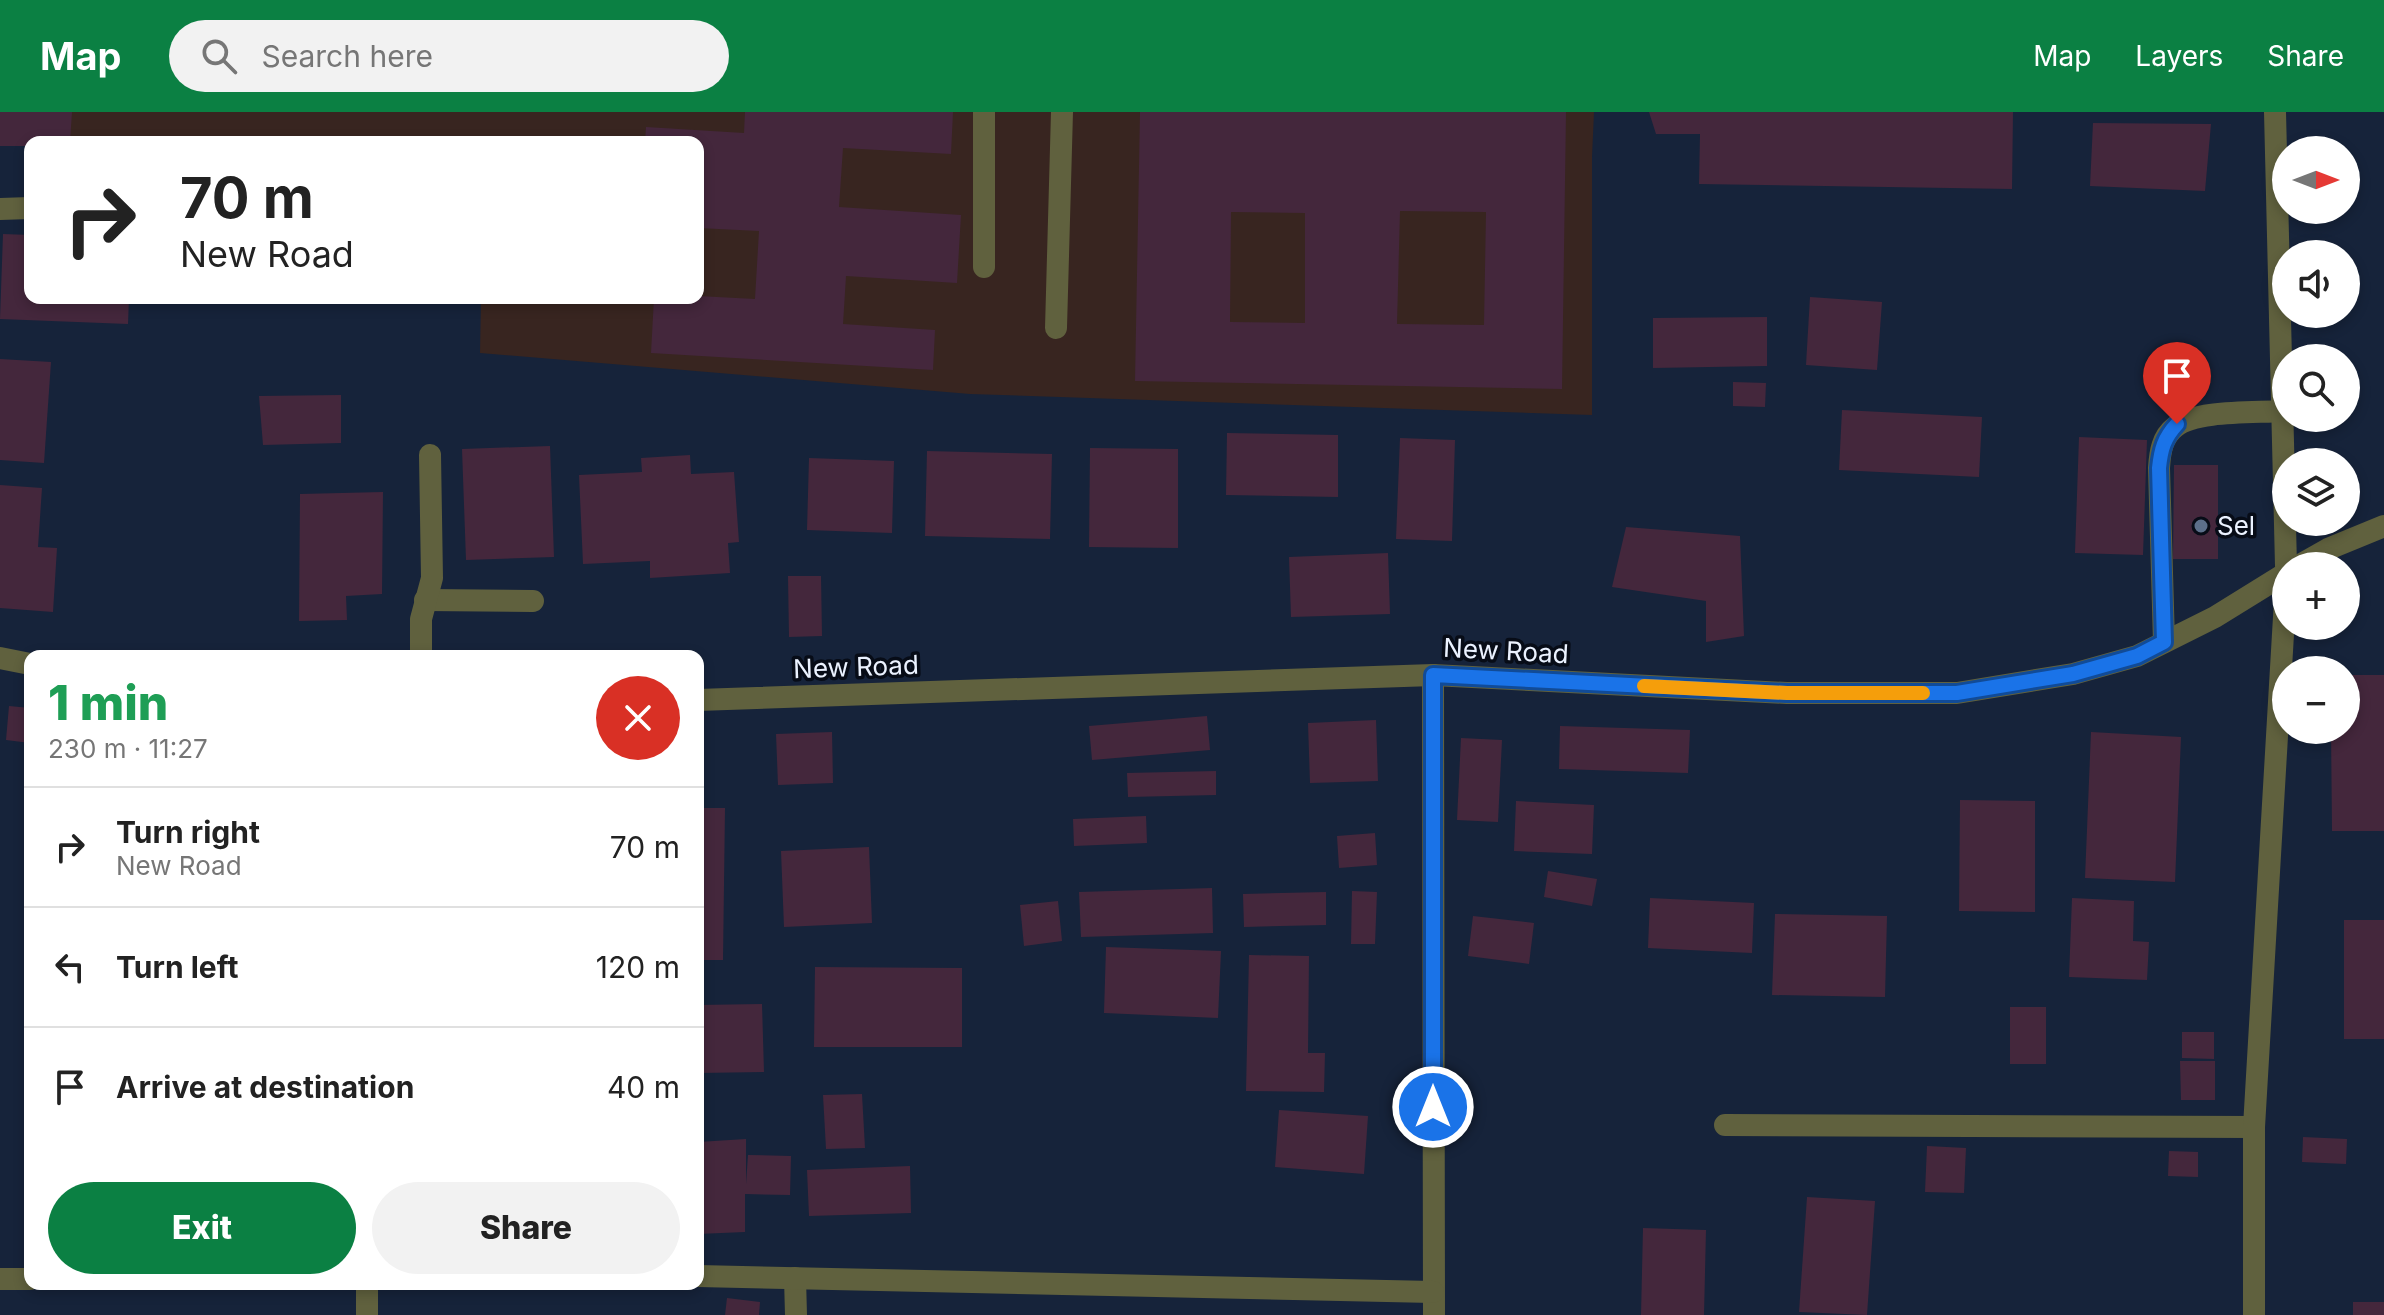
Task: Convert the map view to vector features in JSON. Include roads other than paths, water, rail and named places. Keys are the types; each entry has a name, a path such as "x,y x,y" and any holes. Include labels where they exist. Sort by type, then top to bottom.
{"street":[{"path":"984,112 984,267"},
{"path":"1056,328 1062,112"},
{"path":"2275,112 2280,344"},
{"path":"0,209 24,208"},
{"path":"2164,642 2159,468 2161,449 2167,435 2177,424 2194,417 2272,412"},
{"path":"2283,432 2286,552"},
{"path":"421,650 421,619 432,578 430,455"},
{"path":"2323,552 2384,526"},
{"name":"New Road","path":"704,700 1433,675 1787,693 1957,693 2073,674 2137,656 2215,617 2272,582"},
{"path":"425,600 533,601"},
{"path":"2254,1315 2254,1127 2283,640"},
{"path":"0,658 24,663"},
{"path":"1433,675 1434,1315"},
{"path":"1725,1125 2254,1127"},
{"path":"704,1276 1433,1292"},
{"path":"795,1278 796,1315"},
{"path":"0,1279 24,1279"},
{"path":"367,1290 367,1315"}],"place":[{"name":"Sel","path":"2201,526"}]}
